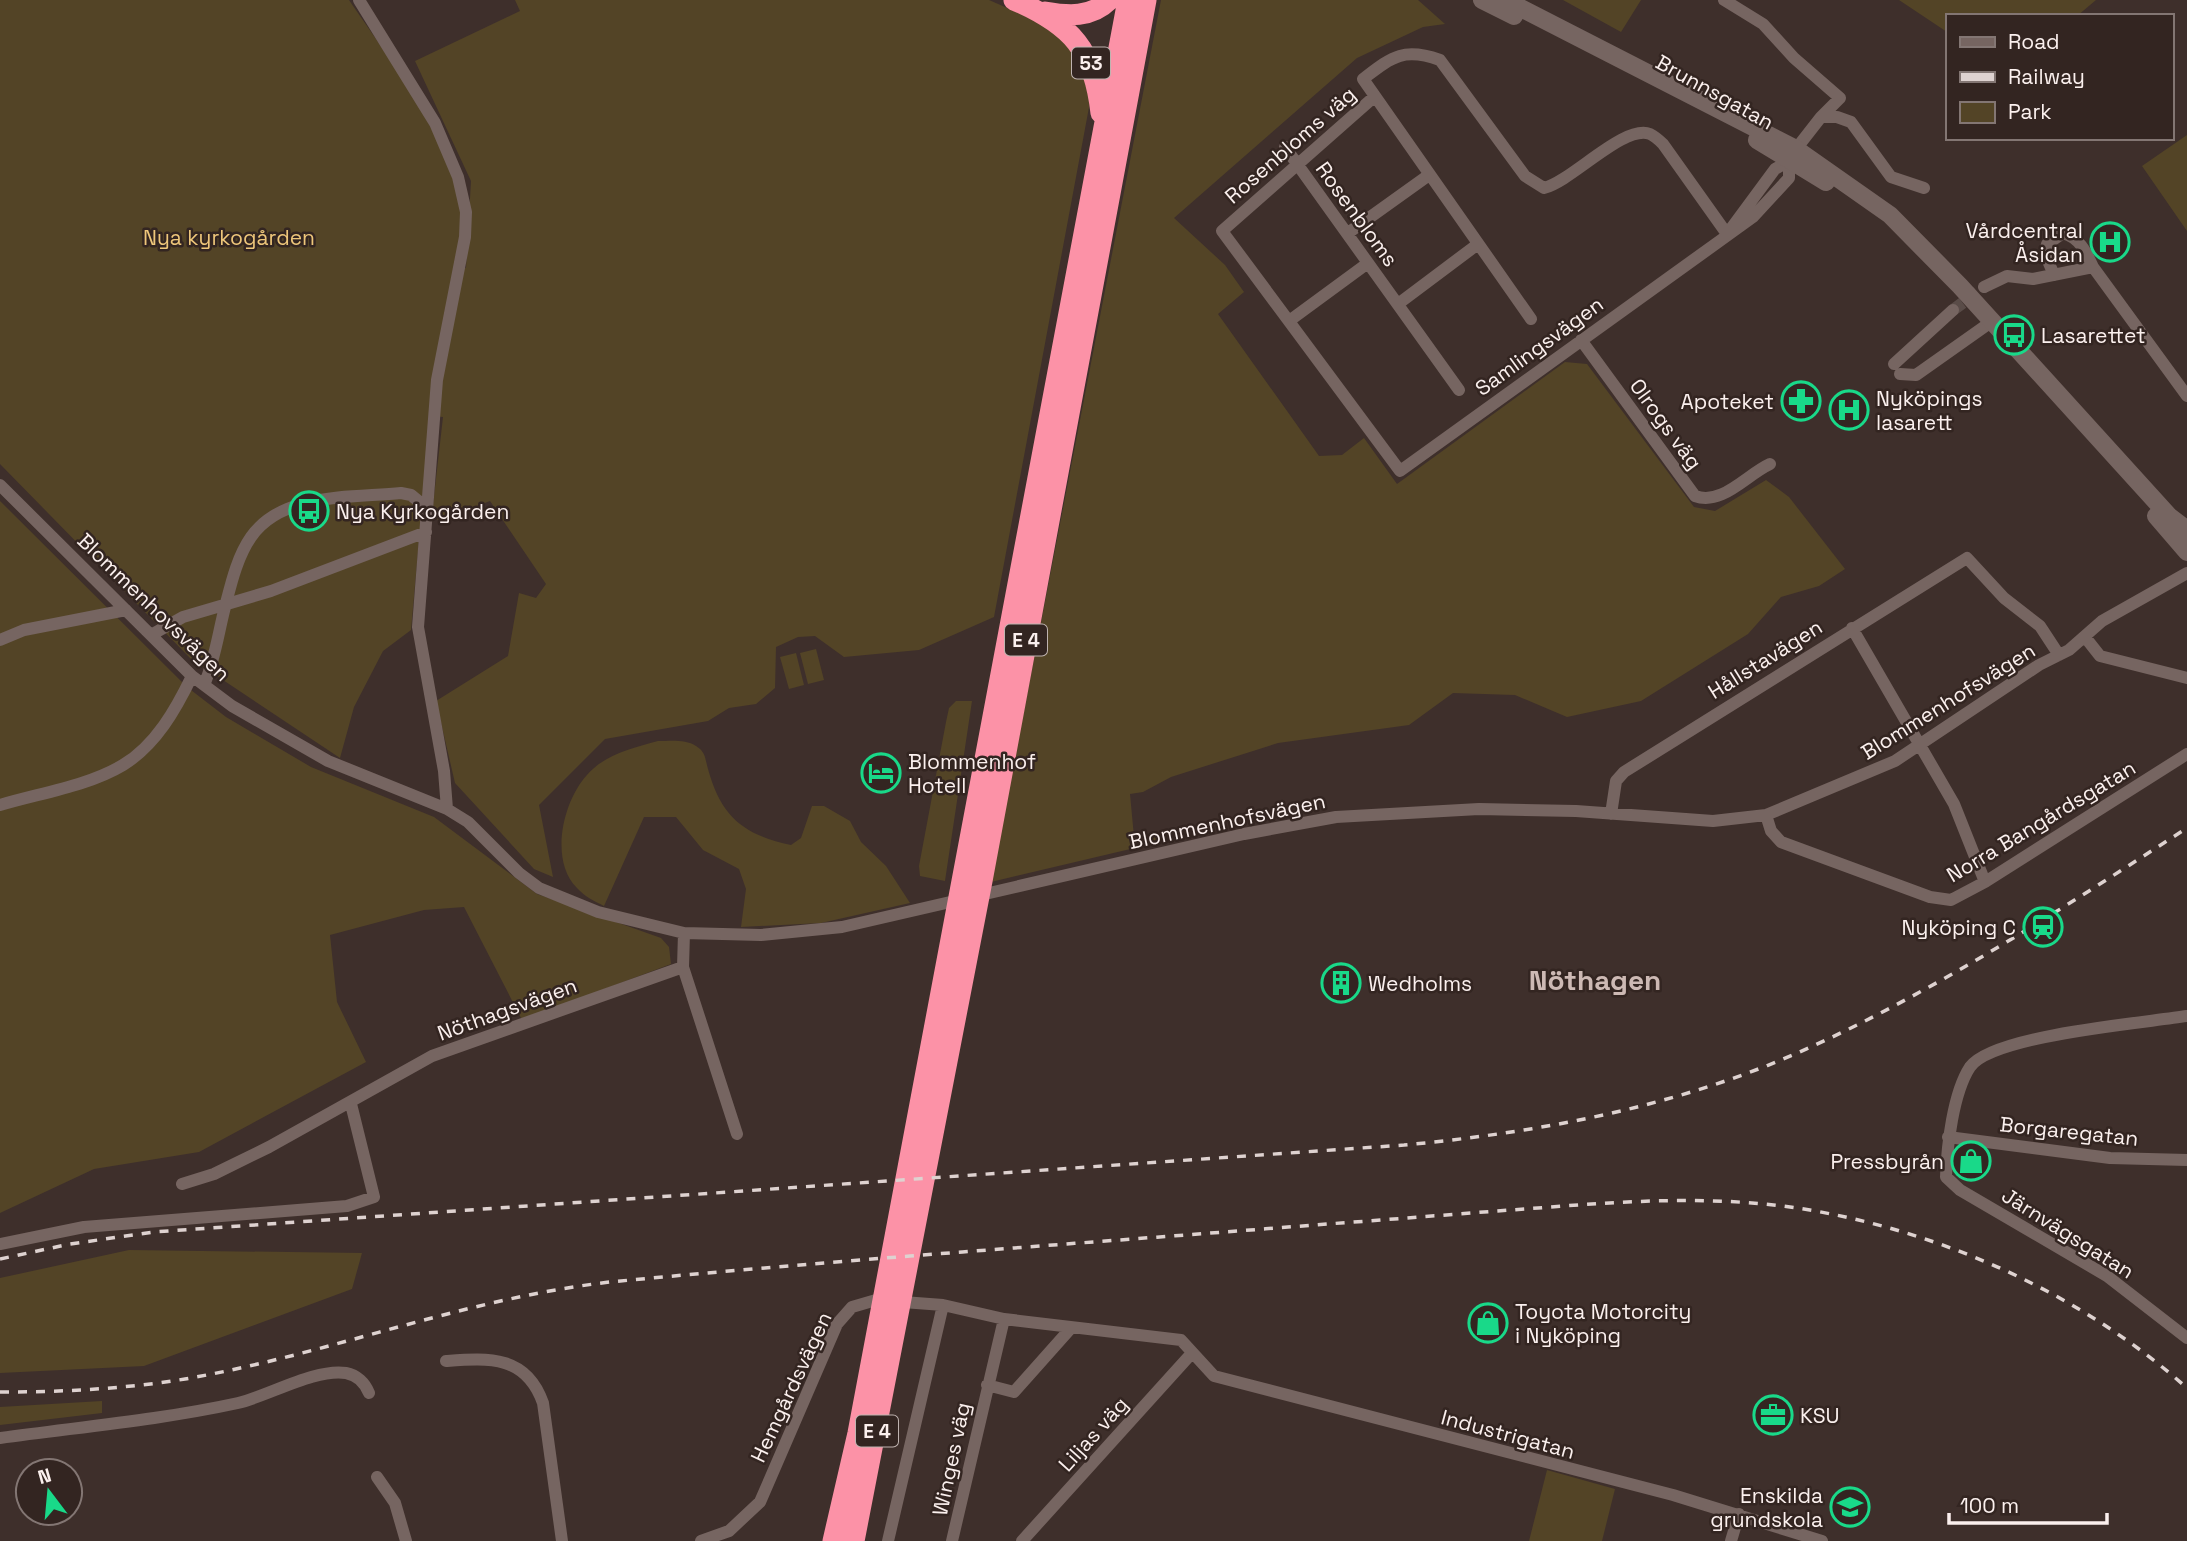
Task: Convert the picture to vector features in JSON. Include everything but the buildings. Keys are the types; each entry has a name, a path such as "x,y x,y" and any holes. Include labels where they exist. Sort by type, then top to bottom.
{"highway":[{"name":"53","path":"1014,0 1039,10 1074,37 1090,62 1098,89 1103,136"},
{"path":"1039,10 1076,15 1091,12 1109,0"},
{"name":"E 4","path":"854,1541 960,886 1128,0"},
{"name":"E 4","path":"833,1541 888,1321 982,881 1146,0"}],"main road":[{"name":"Brunnsgatan","path":"1482,0 1639,77 1761,142 1792,155"},
{"name":"Brunnsgatan","path":"1505,0 1792,155 1890,215 1992,321 2075,416 2169,516 2187,530"},
{"name":"Brunnsgatan","path":"2075,416 2187,559"}],"street":[{"path":"359,0 435,123 458,177 466,212 465,237 437,380 418,627 444,771 447,809"},
{"name":"Samlingsvägen","path":"1382,446 1400,471 1727,234 1753,218 1780,190 1789,178 1792,155 1821,117 1840,98 1794,58 1763,24 1724,1"},
{"name":"Rosenbloms väg","path":"1531,319 1363,79 1393,56 1419,53 1440,60 1525,176 1544,188 1558,185 1620,140 1636,134 1649,134 1663,144 1727,234"},
{"name":"Rosenbloms väg","path":"1374,97 1222,231 1382,446"},
{"path":"1821,117 1837,117 1851,121 1891,177 1924,188"},
{"name":"Rosenbloms","path":"1285,147 1459,390"},
{"path":"1348,233 1429,175"},
{"path":"2054,275 2045,254 2047,244 2063,233 2074,236 2084,248 2092,267 2182,380 2187,396"},
{"path":"1398,304 1478,244"},
{"path":"1289,321 1368,263"},
{"path":"1983,287 2007,276 2033,279 2092,267"},
{"path":"1953,310 1897,369 1916,375 1992,321"},
{"name":"Olrogs väg","path":"1580,340 1695,496 1707,500 1718,498 1755,471 1770,464"},
{"name":"Blommenhovsvägen","path":"0,485 204,685 278,735 328,761 447,809"},
{"path":"204,685 214,662 226,606 242,552 251,536 265,521 298,505 401,493 411,495 428,509"},
{"path":"151,635 183,617 226,606 426,532"},
{"name":"Hållstavägen","path":"1611,814 1616,781 1624,772 1967,558 2004,598 2040,626 2059,655"},
{"name":"Blommenhofsvägen","path":"447,809 468,822 519,873 539,888 598,912 684,933 721,936 815,932 1270,828 1336,817 1479,809 1713,821 1766,815 1873,772 1919,745 2039,665 2059,655 2102,621 2162,585 2182,568 2187,559"},
{"path":"0,640 24,630 126,610"},
{"path":"1852,628 1954,804 1966,841 1985,882"},
{"path":"2085,637 2100,656 2187,678"},
{"path":"0,805 87,780 123,765 164,725 192,676"},
{"name":"Norra Bangårdsgatan","path":"1766,815 1771,831 1781,842 1930,897 1951,900 1985,882 2187,754"},
{"path":"684,933 683,967 737,1134"},
{"name":"Nöthagsvägen","path":"182,1184 214,1174 351,1104 391,1077 432,1056 683,967"},
{"path":"1948,1137 1970,1068 1980,1057 2012,1043 2187,1016"},
{"path":"0,1244 84,1227 347,1206 374,1197 351,1104"},
{"name":"Borgaregatan","path":"1948,1137 2110,1158 2187,1160"},
{"name":"Järnvägsgatan","path":"1948,1137 1946,1177 1960,1190 2107,1276 2187,1338"},
{"name":"Hemgårdsvägen","path":"707,1541 729,1531 760,1502 837,1324 852,1307 876,1300 943,1305"},
{"path":"888,1541 943,1305 1003,1319 1181,1340 1192,1353"},
{"name":"Winges väg","path":"952,1541 1003,1319"},
{"name":"Winges väg","path":"987,1385 1014,1392 1070,1328"},
{"name":"Industrigatan","path":"1192,1353 1214,1376 1739,1514 1822,1541"},
{"name":"Liljas väg","path":"1022,1541 1192,1353"},
{"path":"446,1361 503,1360 524,1373 537,1388 543,1404 562,1541"},
{"path":"0,1438 212,1408 333,1374 346,1373 358,1377 369,1393"},
{"path":"377,1477 395,1503 406,1541"},
{"path":"1731,1541 1739,1514"}],"green space":[{"name":"Nya kyrkogården","path":"0,0 349,0 401,76 434,132 447,161 457,189 462,217 462,235 456,265 466,268 471,181 415,61 520,11 515,0 989,0 1050,27 1079,56 1090,102 994,617 919,650 844,657 815,636 798,637 776,647 775,688 756,704 729,708 708,721 605,739 539,805 553,877 534,869 455,783 436,701 508,656 519,593 536,598 546,584 490,501 439,521 432,514 443,417 430,416 411,630 383,651 354,707 340,758 190,658 0,464"},
{"path":"1161,0 1418,0 1445,24 1423,27 1357,58 1174,218 1225,265 1244,292 1218,314 1319,456 1342,455 1364,438 1397,484 1565,362 1587,364 1694,507 1715,511 1766,480 1789,497 1845,569 1819,586 1781,597 1748,634 1641,701 1567,717 1515,695 1453,693 1409,725 1278,743 1171,777 1143,792 1130,794 1134,837 1159,834 1160,842 991,882"},
{"path":"1563,0 1641,0 1621,32"},
{"path":"1899,0 2096,0 2079,14 1946,14 1946,31"},
{"path":"2187,135 2187,231 2142,166"},
{"path":"0,501 187,687 226,717 311,767 434,817 537,894 661,938 669,947 671,964 522,1020 464,907 424,910 330,935 337,1002 366,1062 199,1152 94,1169 0,1213"},
{"path":"816,649 824,680 808,684 800,653"},
{"path":"796,653 804,685 789,689 780,657"},
{"path":"956,701 972,701 945,881 920,876 919,866 949,708"},
{"path":"658,741 683,741 699,748 705,756 713,786 728,812 760,836 791,845 801,838 812,806 824,806 850,821 861,842 886,866 910,903 821,923 741,927 746,889 739,869 703,850 676,817 644,817 604,906 589,898 568,876 563,862 562,831 571,800 587,775 602,762 620,753"},
{"path":"129,1250 362,1253 352,1289 144,1366 0,1373 0,1278"},
{"path":"102,1401 102,1413 0,1425 0,1407"},
{"path":"1547,1470 1615,1489 1602,1541 1529,1541"}],"tunnel":[{"path":"1953,310 1984,287"}],"railway":[{"path":"0,1259 70,1244 154,1232 1404,1145 1561,1124 1613,1113 1715,1085 1764,1067 1862,1023 1957,971 2187,828"},
{"path":"0,1392 93,1389 185,1379 292,1356 502,1301 610,1282 1485,1212 1685,1200 1758,1204 1831,1214 1880,1225 1975,1257 2065,1301 2108,1327 2149,1356 2187,1388"}],"place":[{"name":"Vårdcentral Åsidan","path":"2110,242"},
{"name":"Lasarettet","path":"2014,335"},
{"name":"Apoteket","path":"1801,401"},
{"name":"Nyköpings lasarett","path":"1849,410"},
{"name":"Nya Kyrkogården","path":"309,511"},
{"name":"Blommenhof Hotell","path":"881,773"},
{"name":"Nyköping C","path":"2043,927"},
{"name":"Wedholms","path":"1341,983"},
{"name":"Pressbyrån","path":"1971,1161"},
{"name":"Toyota Motorcity i Nyköping","path":"1488,1323"},
{"name":"KSU","path":"1773,1415"},
{"name":"Enskilda grundskola","path":"1850,1507"}],"district":[{"name":"Nöthagen","path":"1595,980"}]}
